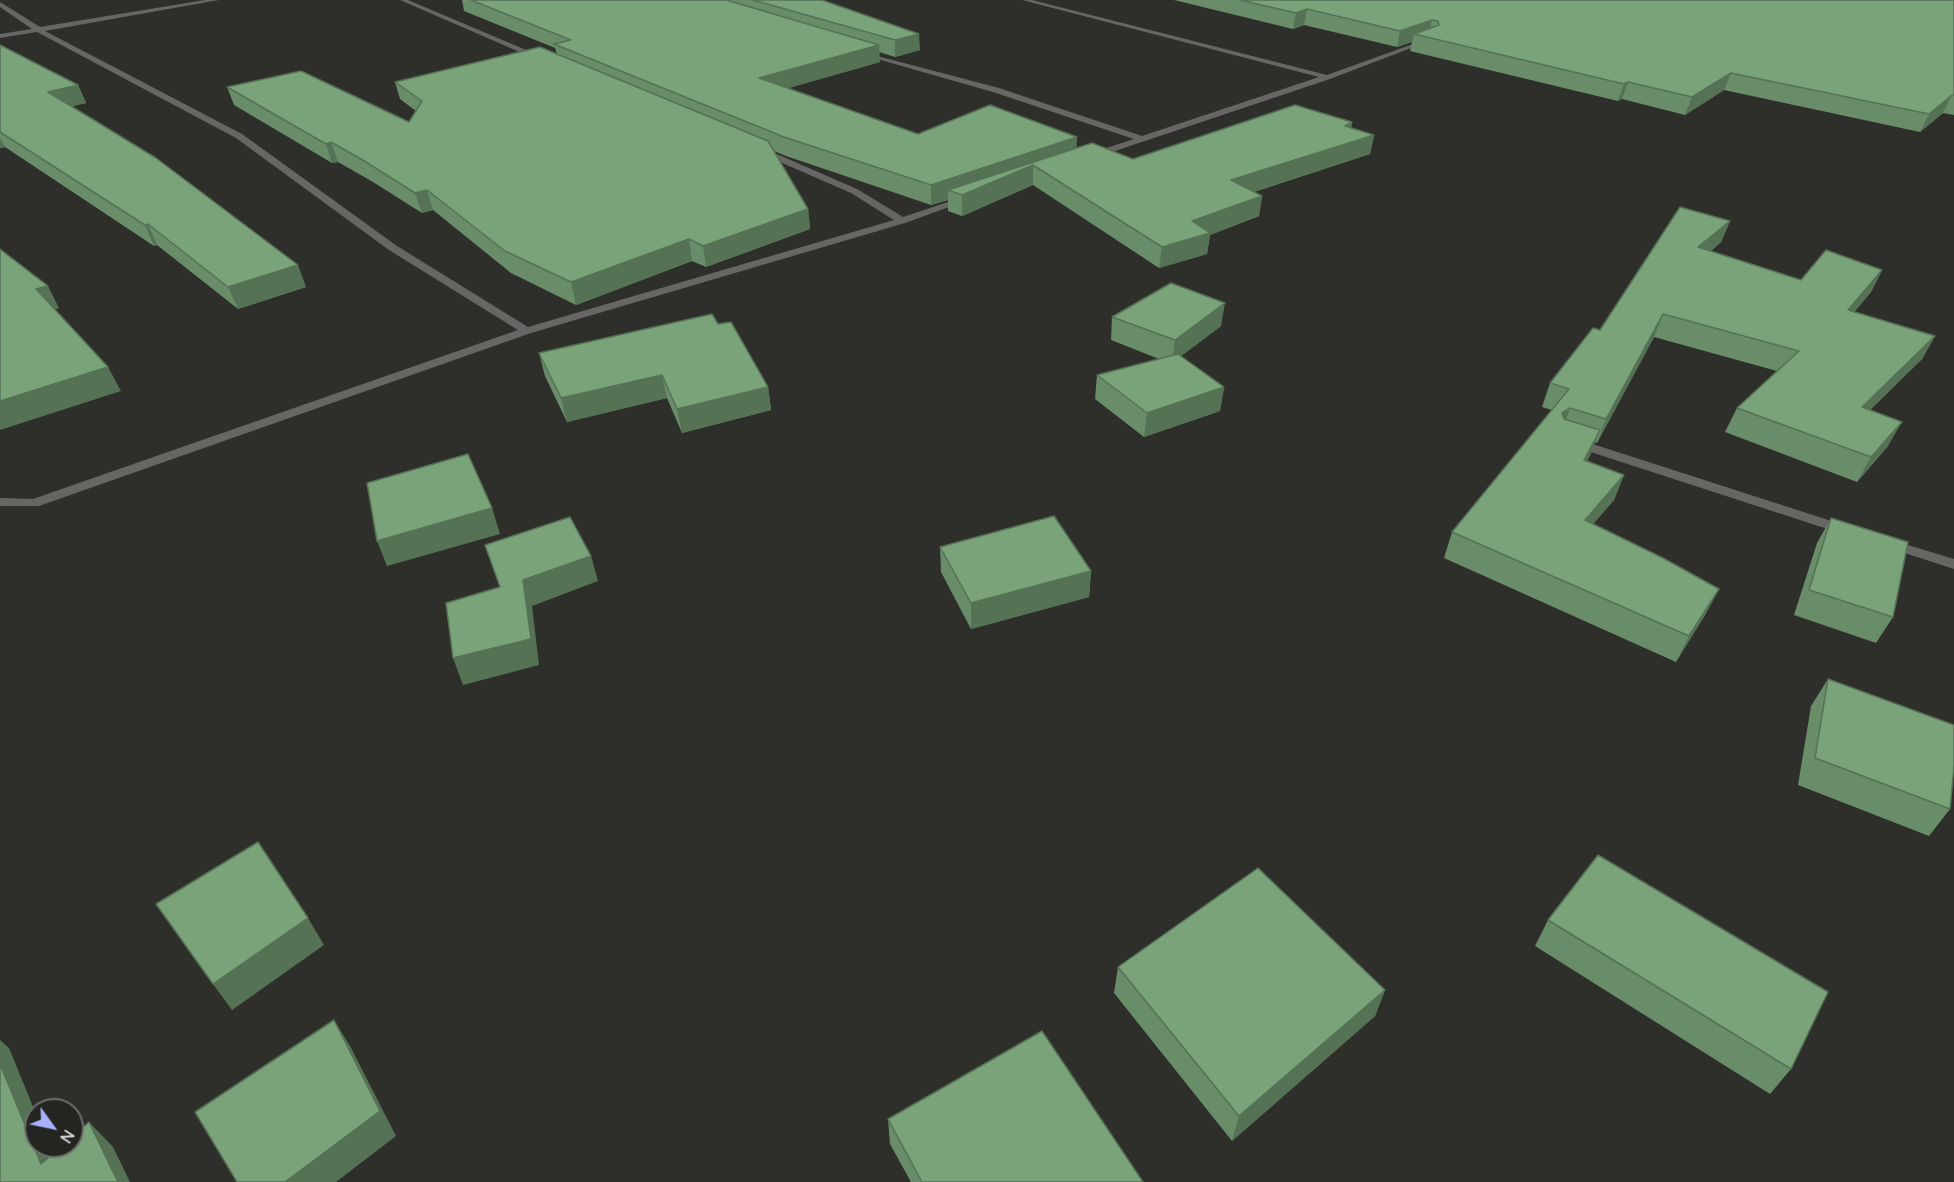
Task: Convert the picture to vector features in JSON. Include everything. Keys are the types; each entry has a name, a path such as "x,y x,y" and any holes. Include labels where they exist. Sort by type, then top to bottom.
{"street":[{"path":"0,36 216,0"},
{"path":"403,0 546,60"},
{"path":"1025,0 1328,77"},
{"path":"0,4 39,30 238,136 393,248 527,331"},
{"path":"1076,161 1328,77 1431,39"},
{"path":"851,50 996,90 1142,139"},
{"path":"754,148 854,191 902,221"},
{"path":"0,502 34,502 527,331 902,221 978,195"},
{"path":"1562,438 1954,564"}],"building":[{"path":"471,0 726,0 879,45 759,78 918,134 990,105 1077,137 931,185 784,137 554,44 571,40"},
{"path":"753,0 822,0 919,34 895,40"},
{"path":"1240,0 1954,0 1954,95 1929,114 1731,73 1692,97 1628,82 1624,84 1414,34 1439,25 1438,21 1432,20 1400,31 1307,9 1296,13"},
{"path":"0,45 78,85 48,92 156,158 298,265 228,287 148,224 145,225 0,132"},
{"path":"540,47 768,141 808,209 703,246 689,239 571,282 505,251 427,190 415,193 331,142 326,144 227,87 301,71 409,122 422,101 395,82"},
{"path":"1295,105 1352,122 1345,126 1374,135 1231,180 1262,196 1192,221 1210,233 1162,247 1033,165 962,195 948,190 1092,143 1133,159"},
{"path":"1680,207 1730,221 1698,247 1801,280 1826,250 1882,270 1848,310 1935,336 1862,407 1902,422 1871,457 1737,408 1799,351 1663,314 1606,419 1570,408 1562,413 1564,419 1600,430 1584,460 1624,475 1585,520 1663,558 1719,589 1689,636 1452,532 1569,389 1550,383 1593,328 1600,330"},
{"path":"0,249 48,286 36,289 108,367 0,401"},
{"path":"1171,283 1225,303 1175,340 1112,317"},
{"path":"712,314 718,324 731,322 768,387 677,409 662,375 561,398 539,353"},
{"path":"1178,354 1224,387 1147,413 1097,375"},
{"path":"468,454 492,508 377,541 367,483"},
{"path":"1054,516 1091,571 971,603 940,547"},
{"path":"570,517 591,556 523,580 531,639 453,658 446,603 500,587 485,545"},
{"path":"1831,518 1908,542 1893,617 1809,590"},
{"path":"1828,679 1954,725 1954,766 1950,809 1815,758"},
{"path":"258,842 308,918 213,984 156,904"},
{"path":"1598,855 1828,992 1791,1069 1548,920"},
{"path":"1258,868 1385,990 1239,1116 1118,967"},
{"path":"334,1020 380,1111 285,1182 237,1182 195,1112"},
{"path":"1042,1031 1143,1182 922,1182 888,1119"},
{"path":"0,1064 24,1123 24,1158 39,1158 41,1164 48,1158 84,1158 84,1126 89,1122 118,1182 0,1182"}]}
